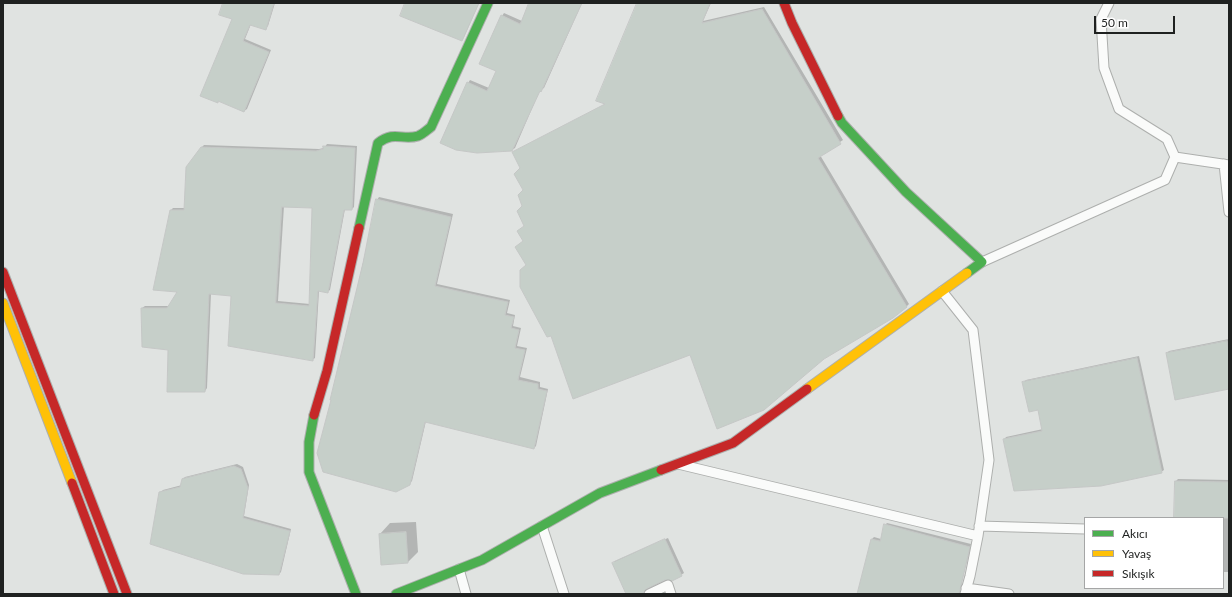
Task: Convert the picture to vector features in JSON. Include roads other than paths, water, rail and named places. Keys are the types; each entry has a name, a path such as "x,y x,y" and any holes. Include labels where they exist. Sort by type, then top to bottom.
{"street":[{"path":"356,594 309,472 307,456 310,432 330,358 378,143 384,138 389,137 416,137 431,127 488,3"},
{"path":"784,3 792,23 842,123 906,192 982,262"},
{"path":"396,594 482,560 600,493 733,443 982,262 1165,180 1175,157 1167,139 1119,108 1104,68 1101,19 1108,3"},
{"path":"1175,157 1226,165 1229,212"},
{"path":"3,272 127,594"},
{"path":"942,291 972,330 988,460 979,531 965,591 1010,594"},
{"path":"3,303 114,594"},
{"path":"678,464 979,531 1084,529"},
{"path":"542,526 564,594"},
{"path":"459,569 466,594"},
{"path":"649,594 668,586 671,594"}]}
